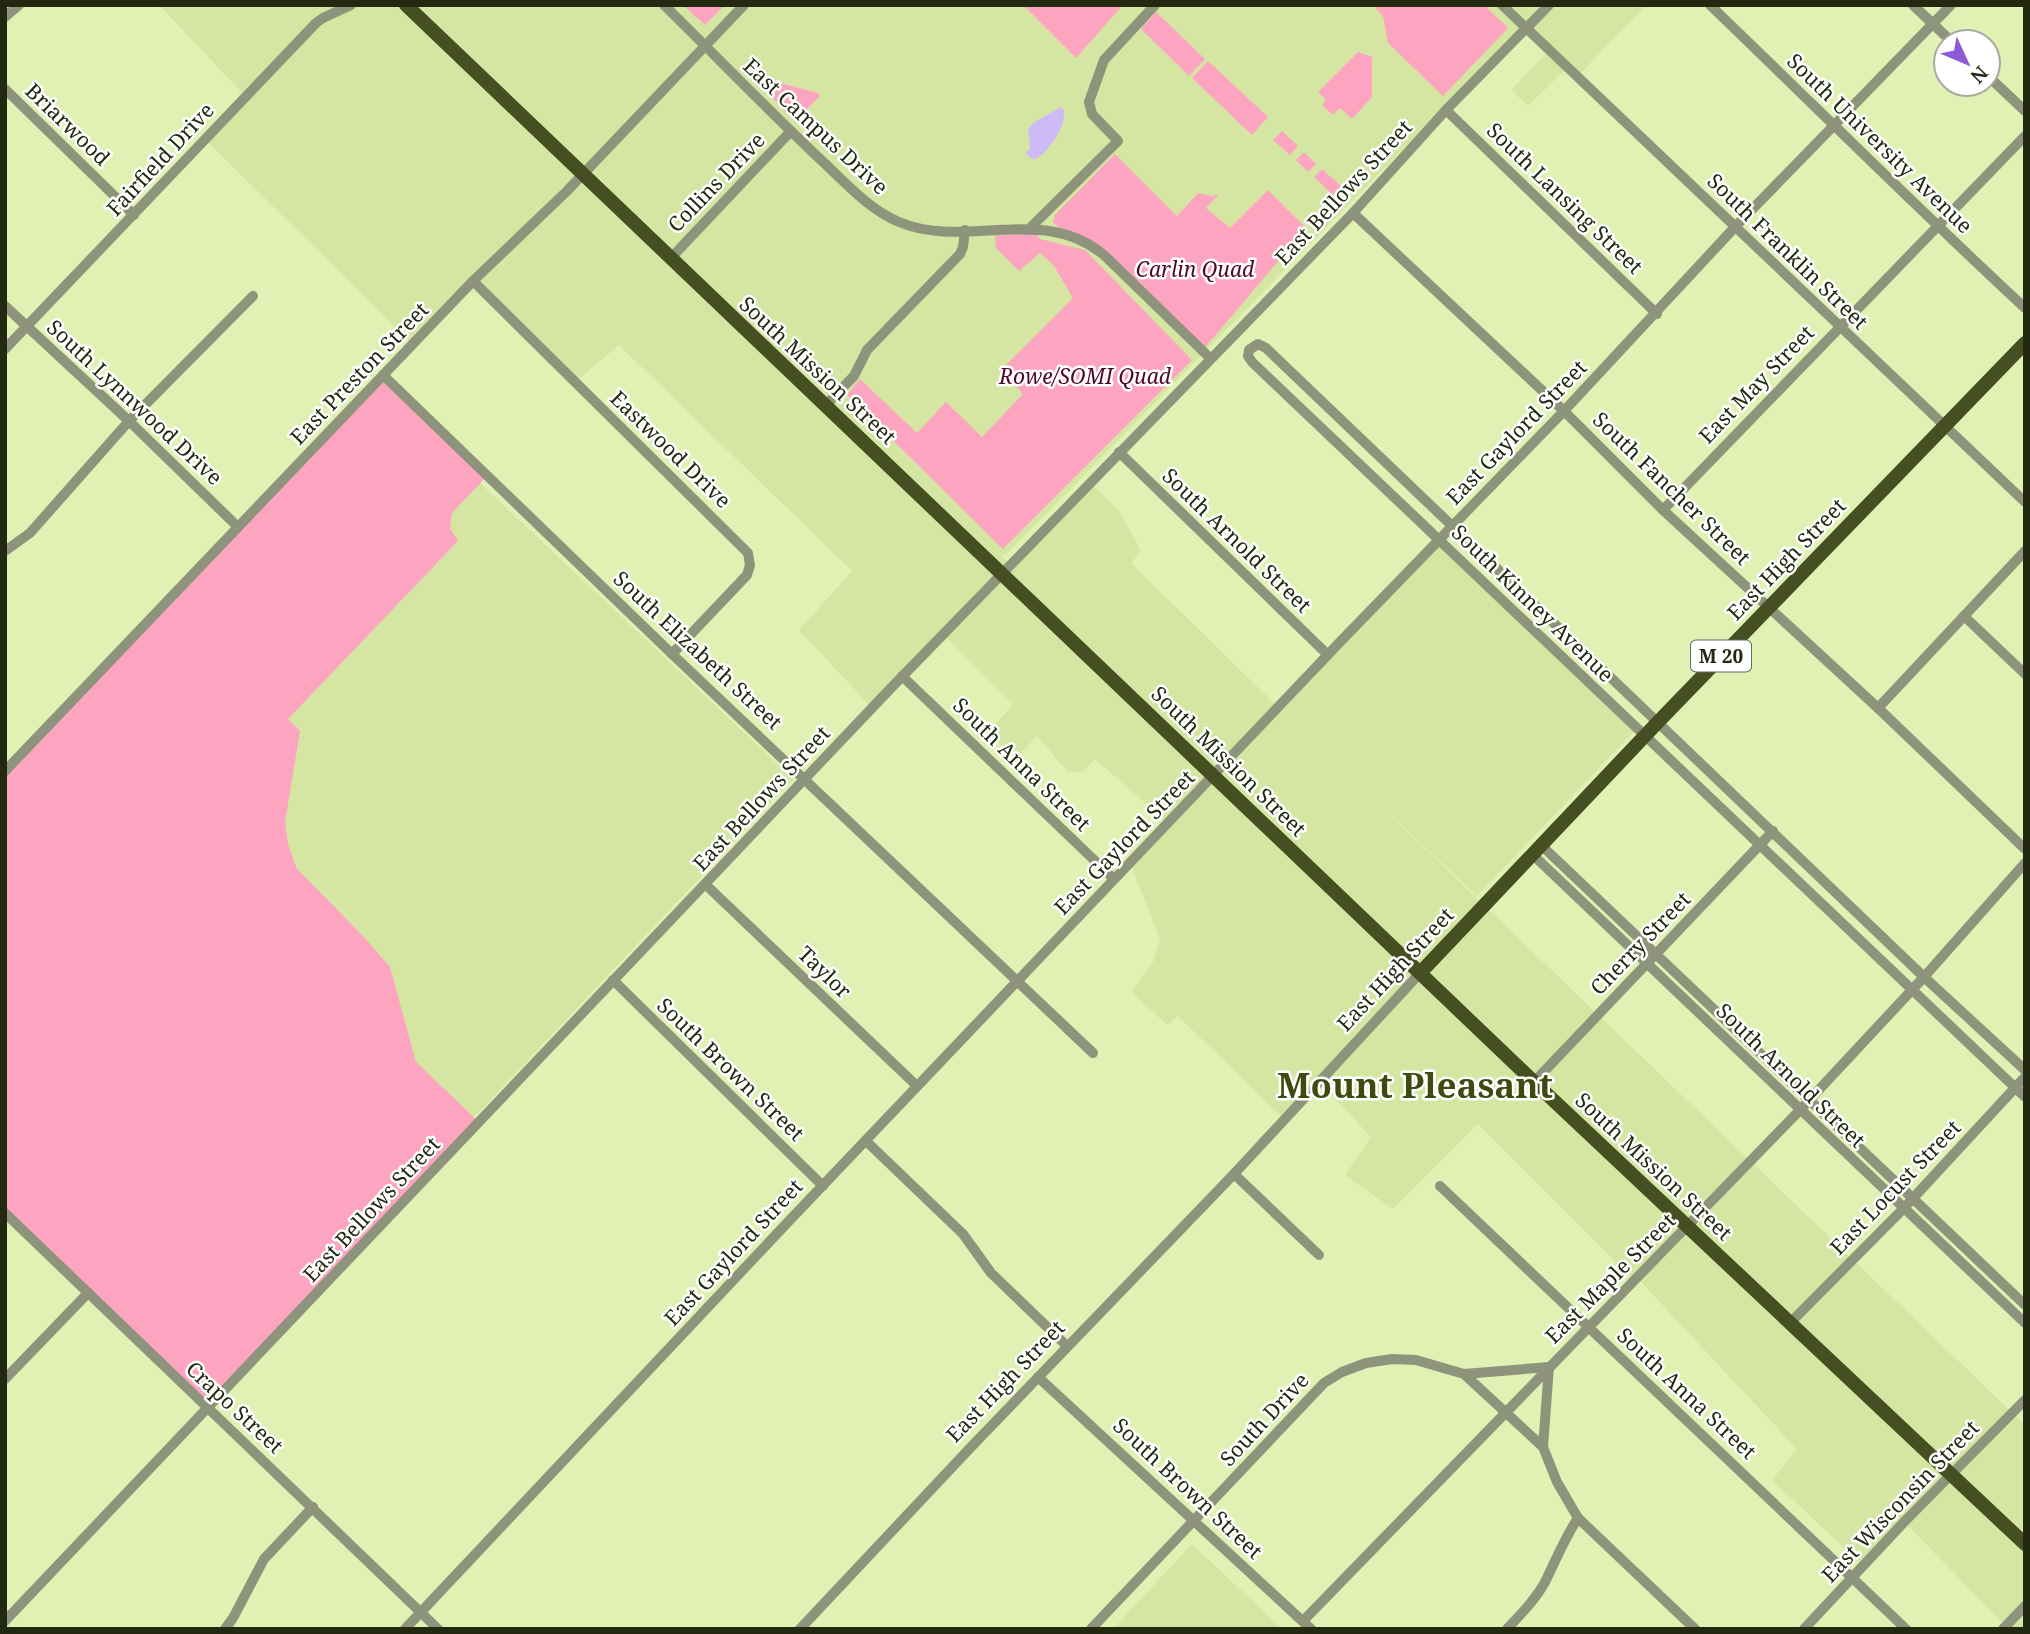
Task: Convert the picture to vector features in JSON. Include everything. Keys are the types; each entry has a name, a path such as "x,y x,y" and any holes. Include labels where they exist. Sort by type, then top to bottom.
{"main road":[{"name":"South Mission Street","path":"406,5 825,406 1003,572 1534,1082 2025,1544"},
{"name":"East High Street","path":"1421,972 1536,849 2025,343"}],"street":[{"path":"5,17 19,5"},
{"name":"Fairfield Drive","path":"5,349 316,23 351,5"},
{"name":"East Campus Drive","path":"664,5 791,131 884,215 921,228 1053,231 1086,243 1100,252 1210,358"},
{"name":"East Preston Street","path":"5,771 473,281 582,175 744,5"},
{"path":"1029,229 1118,141 1091,114 1089,102 1104,60 1155,5"},
{"name":"South Franklin Street","path":"1502,5 2025,502"},
{"name":"East Bellows Street","path":"5,1621 902,676 1353,213 1446,110 1549,5"},
{"name":"South University Avenue","path":"1710,5 2025,308"},
{"path":"1913,5 1937,28"},
{"name":"East Gaylord Street","path":"405,1629 1114,879 1657,314 1735,227 1951,5"},
{"name":"Briarwood","path":"5,89 134,215"},
{"path":"2002,89 2025,111"},
{"name":"South Lansing Street","path":"1446,110 1657,314"},
{"name":"Collins Drive","path":"670,258 791,131"},
{"name":"East May Street","path":"1663,510 2025,136"},
{"name":"South Fancher Street","path":"1353,213 1564,411 1663,510 1878,708 2025,849"},
{"path":"825,406 854,376 867,350 960,254 965,230"},
{"name":"Eastwood Drive","path":"473,281 748,553 750,565 747,575 672,654"},
{"path":"5,551 30,533 129,421 253,296"},
{"name":"South Lynnwood Drive","path":"5,306 238,527"},
{"name":"South Kinney Avenue","path":"2025,1070 1924,977 1266,348 1258,344 1251,347 1247,354 1252,362 2025,1097"},
{"name":"South Elizabeth Street","path":"383,375 672,654 806,778 1093,1053"},
{"name":"South Arnold Street","path":"1119,452 1328,655"},
{"path":"1878,708 2025,551"},
{"path":"1964,616 2025,674"},
{"name":"South Anna Street","path":"902,676 1114,879"},
{"name":"Cherry Street","path":"1534,1082 1773,831"},
{"name":"South Arnold Street","path":"1536,849 1656,955 2025,1305"},
{"name":"South Arnold Street","path":"1536,849 1647,964 2025,1323"},
{"name":"East Maple Street","path":"1307,1625 1549,1367 1800,1110 1924,977 2025,863"},
{"name":"Taylor","path":"706,885 917,1086"},
{"name":"East High Street","path":"800,1629 1067,1346 1234,1174 1421,972"},
{"name":"South Brown Street","path":"613,980 823,1185"},
{"name":"East Locust Street","path":"1791,1322 1913,1199 2025,1077"},
{"path":"866,1141 962,1234 991,1273 1067,1346"},
{"path":"1234,1174 1319,1255"},
{"name":"South Anna Street","path":"1440,1186 1906,1629"},
{"name":"Crapo Street","path":"5,1213 439,1629"},
{"path":"5,1378 88,1293"},
{"name":"South Drive","path":"1091,1629 1324,1383 1342,1372 1366,1363 1392,1359 1416,1360 1464,1374 1543,1447"},
{"path":"1464,1374 1549,1367 1543,1447 1557,1482 1578,1518 1695,1629"},
{"name":"South Brown Street","path":"1038,1377 1307,1625"},
{"name":"East Wisconsin Street","path":"1804,1629 2025,1400"},
{"path":"225,1629 264,1559 313,1507"},
{"path":"1507,1629 1529,1606 1545,1583 1564,1539 1578,1518"},
{"path":"2003,1629 2025,1606"}],"shaded area":[{"path":"159,5 1544,5 1007,554 1001,555 1009,562 1090,483 1119,510 1141,551 1131,563 1278,707 1438,539 1637,728 1477,896 1360,786 2025,1425 2025,1629 2009,1629 1904,1522 1863,1566 1772,1480 1797,1449 1638,1279 1635,1281 1478,1124 1393,1209 1345,1175 1371,1137 1319,1082 1284,1119 1178,1016 1167,1025 1131,991 1153,962 1160,939 1130,863 1168,823 1095,759 1082,772 1068,772 1037,736 1013,761 990,731 1013,704 943,634 872,708 799,630 852,571 619,345 575,382 473,281 412,344 205,139 245,96"},
{"path":"1549,5 1646,5 1577,77 1567,68 1528,106 1511,90 1549,51 1526,28"},
{"path":"1061,107 1064,118 1056,138 1036,159 1030,158 1026,153 1030,148 1028,130 1033,123"},
{"path":"387,395 793,779 211,1396 5,797"},
{"path":"1192,1544 1282,1629 1113,1629"}],"green space":[{"path":"683,5 725,5 705,25"},
{"path":"1023,5 1123,5 1076,58"},
{"path":"1379,5 1484,5 1508,28 1443,96 1388,43 1383,16 1376,9"},
{"path":"1156,12 1205,59 1189,76 1141,29"},
{"path":"1358,52 1372,57 1372,97 1352,119 1340,108 1333,115 1322,105 1326,100 1318,92"},
{"path":"1208,61 1268,117 1252,135 1192,78"},
{"path":"761,78 818,93 820,96 795,121 759,82"},
{"path":"1282,131 1298,146 1290,155 1273,140"},
{"path":"1304,152 1316,164 1308,172 1296,160"},
{"name":"Carlin Quad","path":"1115,154 1177,216 1198,193 1212,196 1219,194 1206,208 1230,228 1268,190 1304,226 1281,258 1203,350 1114,264 1053,223 1055,215"},
{"path":"1322,169 1341,186 1333,195 1314,177"},
{"name":"Rowe/SOMI Quad","path":"1035,233 1040,239 1085,250 1192,360 1003,549 847,395 860,379 917,433 946,402 982,437 1023,394 1001,370 1073,298 1054,266 1040,253 1019,271 996,248 995,236"},
{"path":"383,375 487,476 452,513 450,528 458,541 288,719 300,731 285,822 288,844 297,869 390,967 416,1062 480,1123 209,1409 5,1213 5,771"}],"district":[{"name":"Mount Pleasant","path":"1415,1084"}]}
